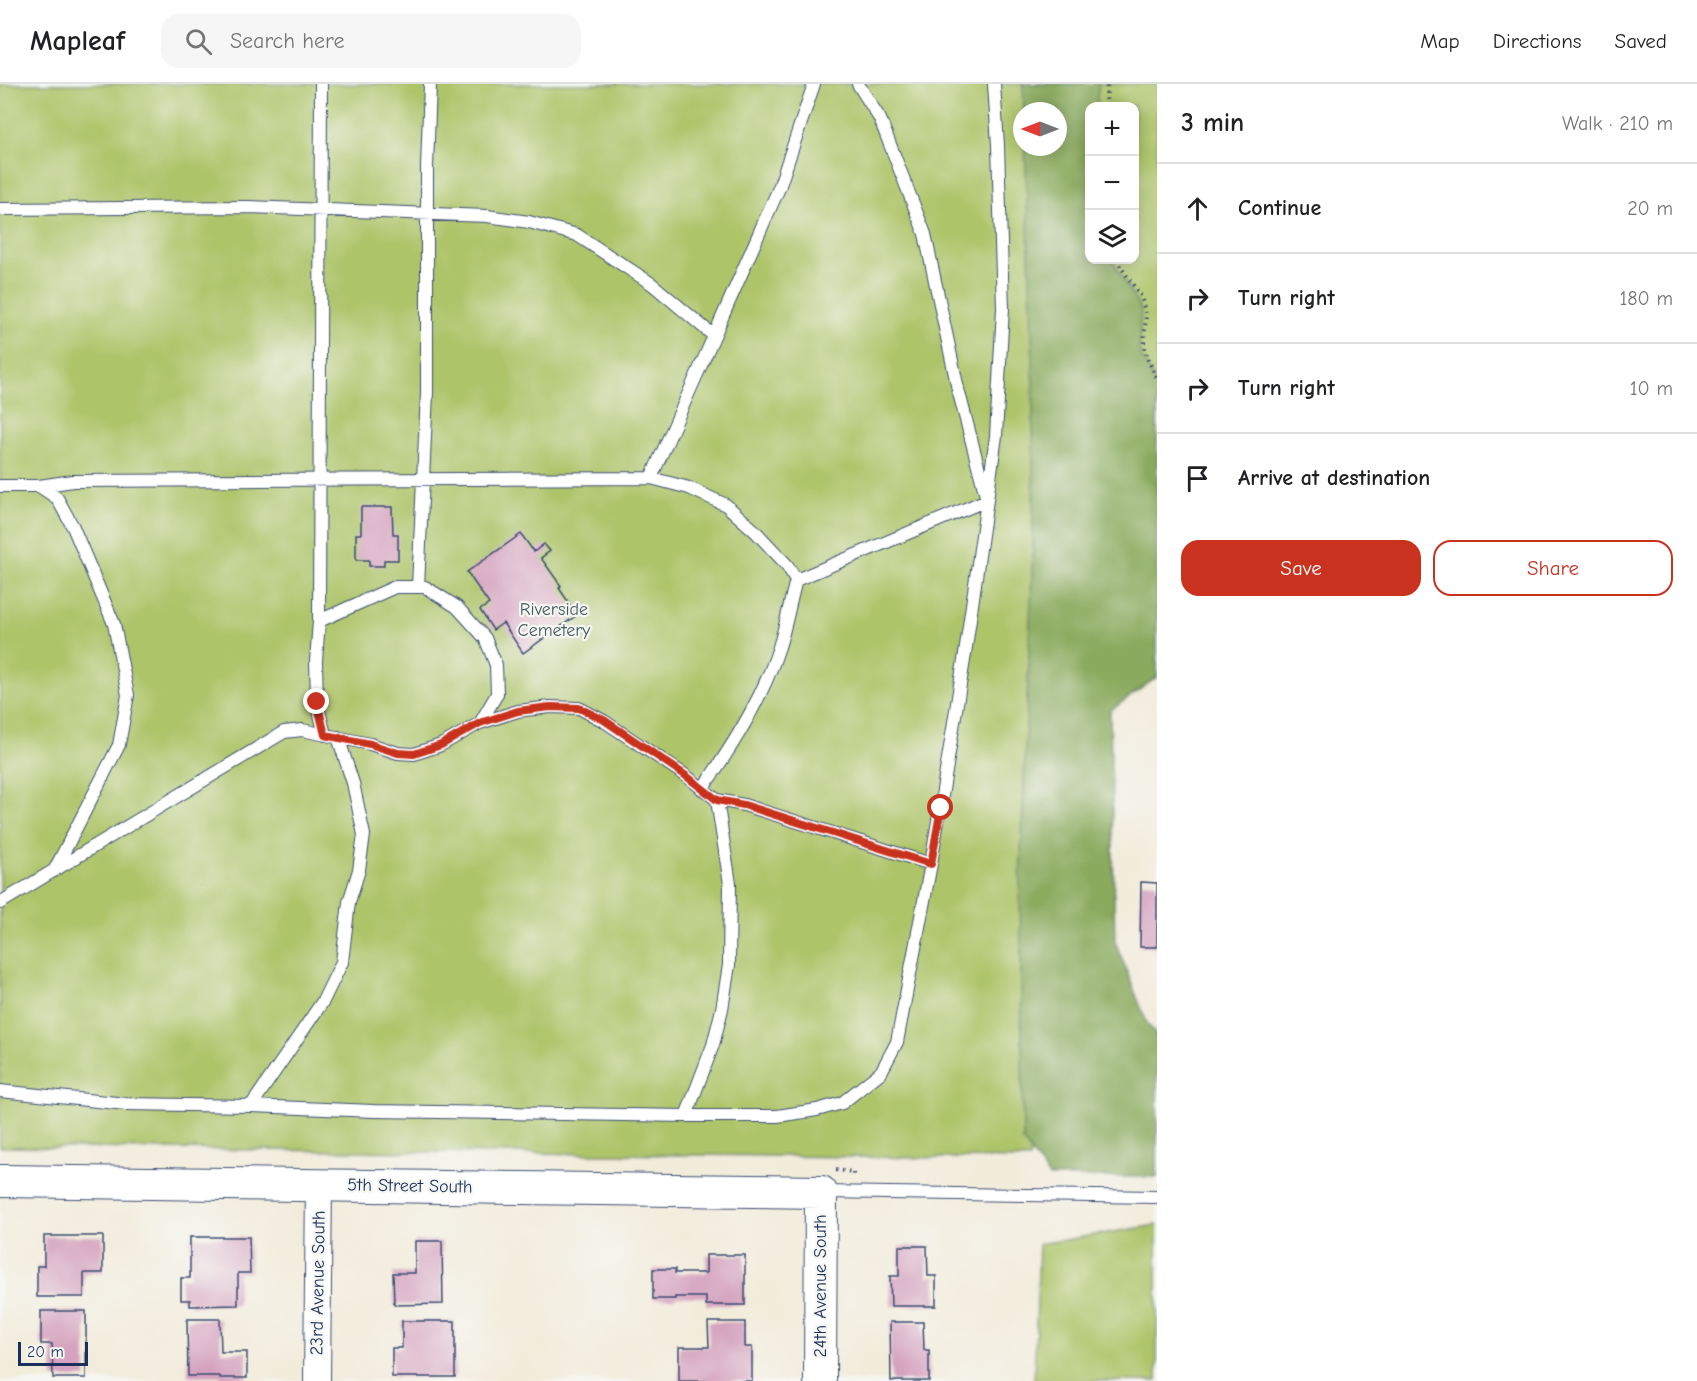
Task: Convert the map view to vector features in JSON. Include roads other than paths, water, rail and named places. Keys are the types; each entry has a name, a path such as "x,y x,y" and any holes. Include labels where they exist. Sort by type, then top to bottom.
{"street":[{"name":"5th Street South","path":"0,1181 821,1192"},
{"name":"23rd Avenue South","path":"317,1381 319,1184"},
{"name":"24th Avenue South","path":"820,1381 821,1192"}],"lane":[{"path":"321,84 319,621 316,661 317,702 325,735"},
{"path":"418,587 427,393 430,84"},
{"path":"651,478 779,188 814,84"},
{"path":"858,84 880,119 925,234 958,389 987,500"},
{"path":"0,1091 126,1104 251,1106 374,1112 777,1116 817,1110 842,1103 880,1072 897,1042 931,864 965,654 996,436 1003,308 994,84"},
{"path":"0,209 248,207 487,216 529,222 577,235 652,284 714,336"},
{"path":"0,486 39,486 73,481 651,478 689,488 726,505 787,565 796,580 779,647 761,692 722,762 702,789"},
{"path":"39,486 57,498 73,527 114,624 128,695 119,745 54,871"},
{"path":"796,580 987,500"},
{"path":"319,621 395,587 425,587 457,607 485,638 496,665 497,694 480,723"},
{"path":"0,903 284,732 302,730 370,744 398,753 414,754 441,745 480,723 518,711 550,707 579,708 604,720 685,775 717,800 744,805 931,864"},
{"path":"251,1106 323,1001 342,962 349,902 359,870 364,835 338,737"},
{"path":"686,1116 713,1046 729,964 730,884 717,800"},
{"path":"821,1192 1157,1197"}],"park label":[{"name":"Riverside Cemetery","path":"554,619"}]}
